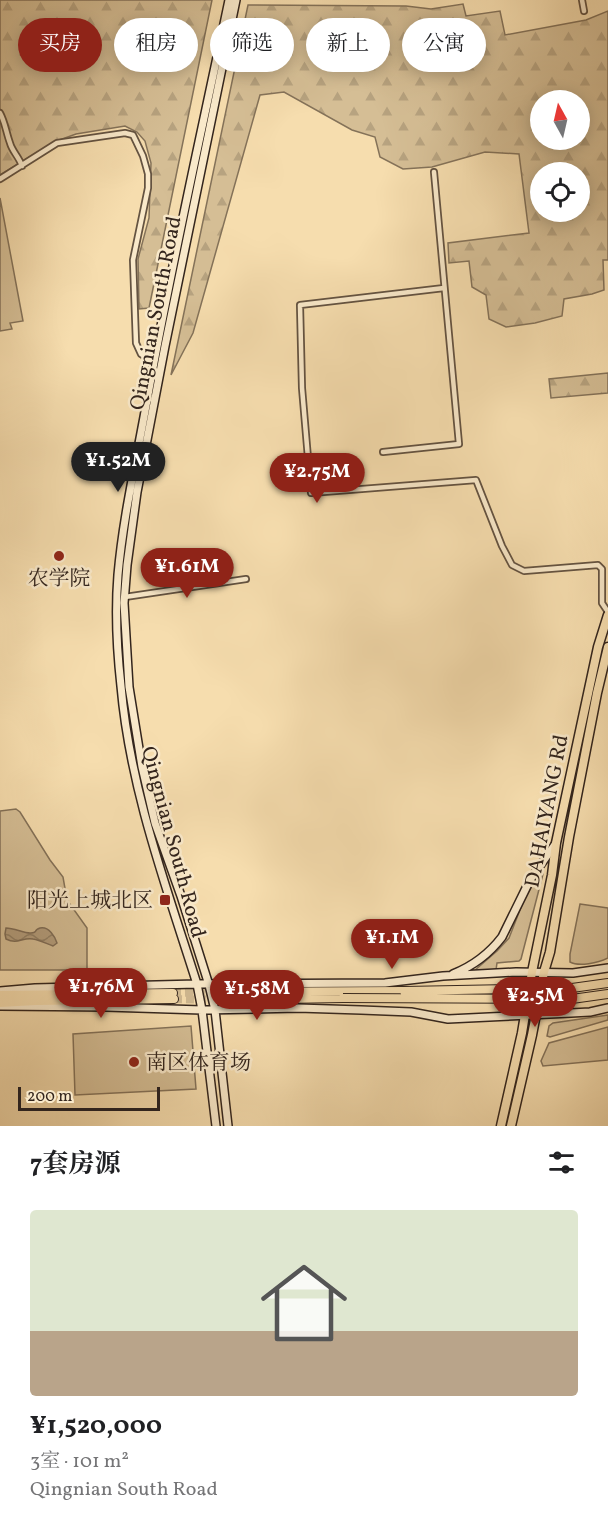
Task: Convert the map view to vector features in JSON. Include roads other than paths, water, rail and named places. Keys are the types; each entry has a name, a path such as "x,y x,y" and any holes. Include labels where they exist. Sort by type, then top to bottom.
{"highway":[{"name":"DAHAIYANG Rd","path":"501,1126 526,1015 556,843 598,647 608,614"},
{"name":"DAHAIYANG Rd","path":"544,972 597,693 608,647"},
{"path":"511,1126 544,972"}],"main road":[{"name":"Qingnian South Road","path":"216,1126 197,984 163,879 131,758 121,687 117,603 118,573 153,362 229,0"},
{"name":"Qingnian South Road","path":"228,1126 215,1010 209,985 155,823 144,777 129,687 125,597 127,565 138,492 163,357 236,0"},
{"path":"443,976 474,964 496,945 530,880 556,843"},
{"path":"343,990 443,976 506,972 573,973 608,968"},
{"path":"0,993 35,988 255,983 327,984 343,990 572,999 608,994"},
{"path":"228,996 343,990 572,988 608,983"},
{"path":"0,993 173,996 36,1001 0,1005"},
{"path":"0,1005 202,1010 274,1008 361,1010 411,1012 448,1019 567,1014 608,1008"}],"street":[{"path":"582,0 584,11"},
{"path":"0,113 10,145 20,159 21,166"},
{"path":"0,179 57,143 125,133 133,135 148,174 148,188 133,260 135,333 141,354 153,362"},
{"path":"382,452 459,444 434,172"},
{"path":"444,288 300,305 302,388 311,493 476,480 512,565 525,571 598,565 602,569 602,603 608,614"},
{"path":"125,597 246,579"}],"water":[{"path":"6,928 29,933 43,928 49,930 57,943 53,946 33,939 10,941 6,939"}],"tunnel":[{"path":"173,993 228,992"},
{"path":"174,999 227,1000"}],"place":[{"name":"农学院","path":"59,556"},
{"name":"阳光上城北区","path":"165,900"},
{"name":"南区体育场","path":"134,1062"}]}
